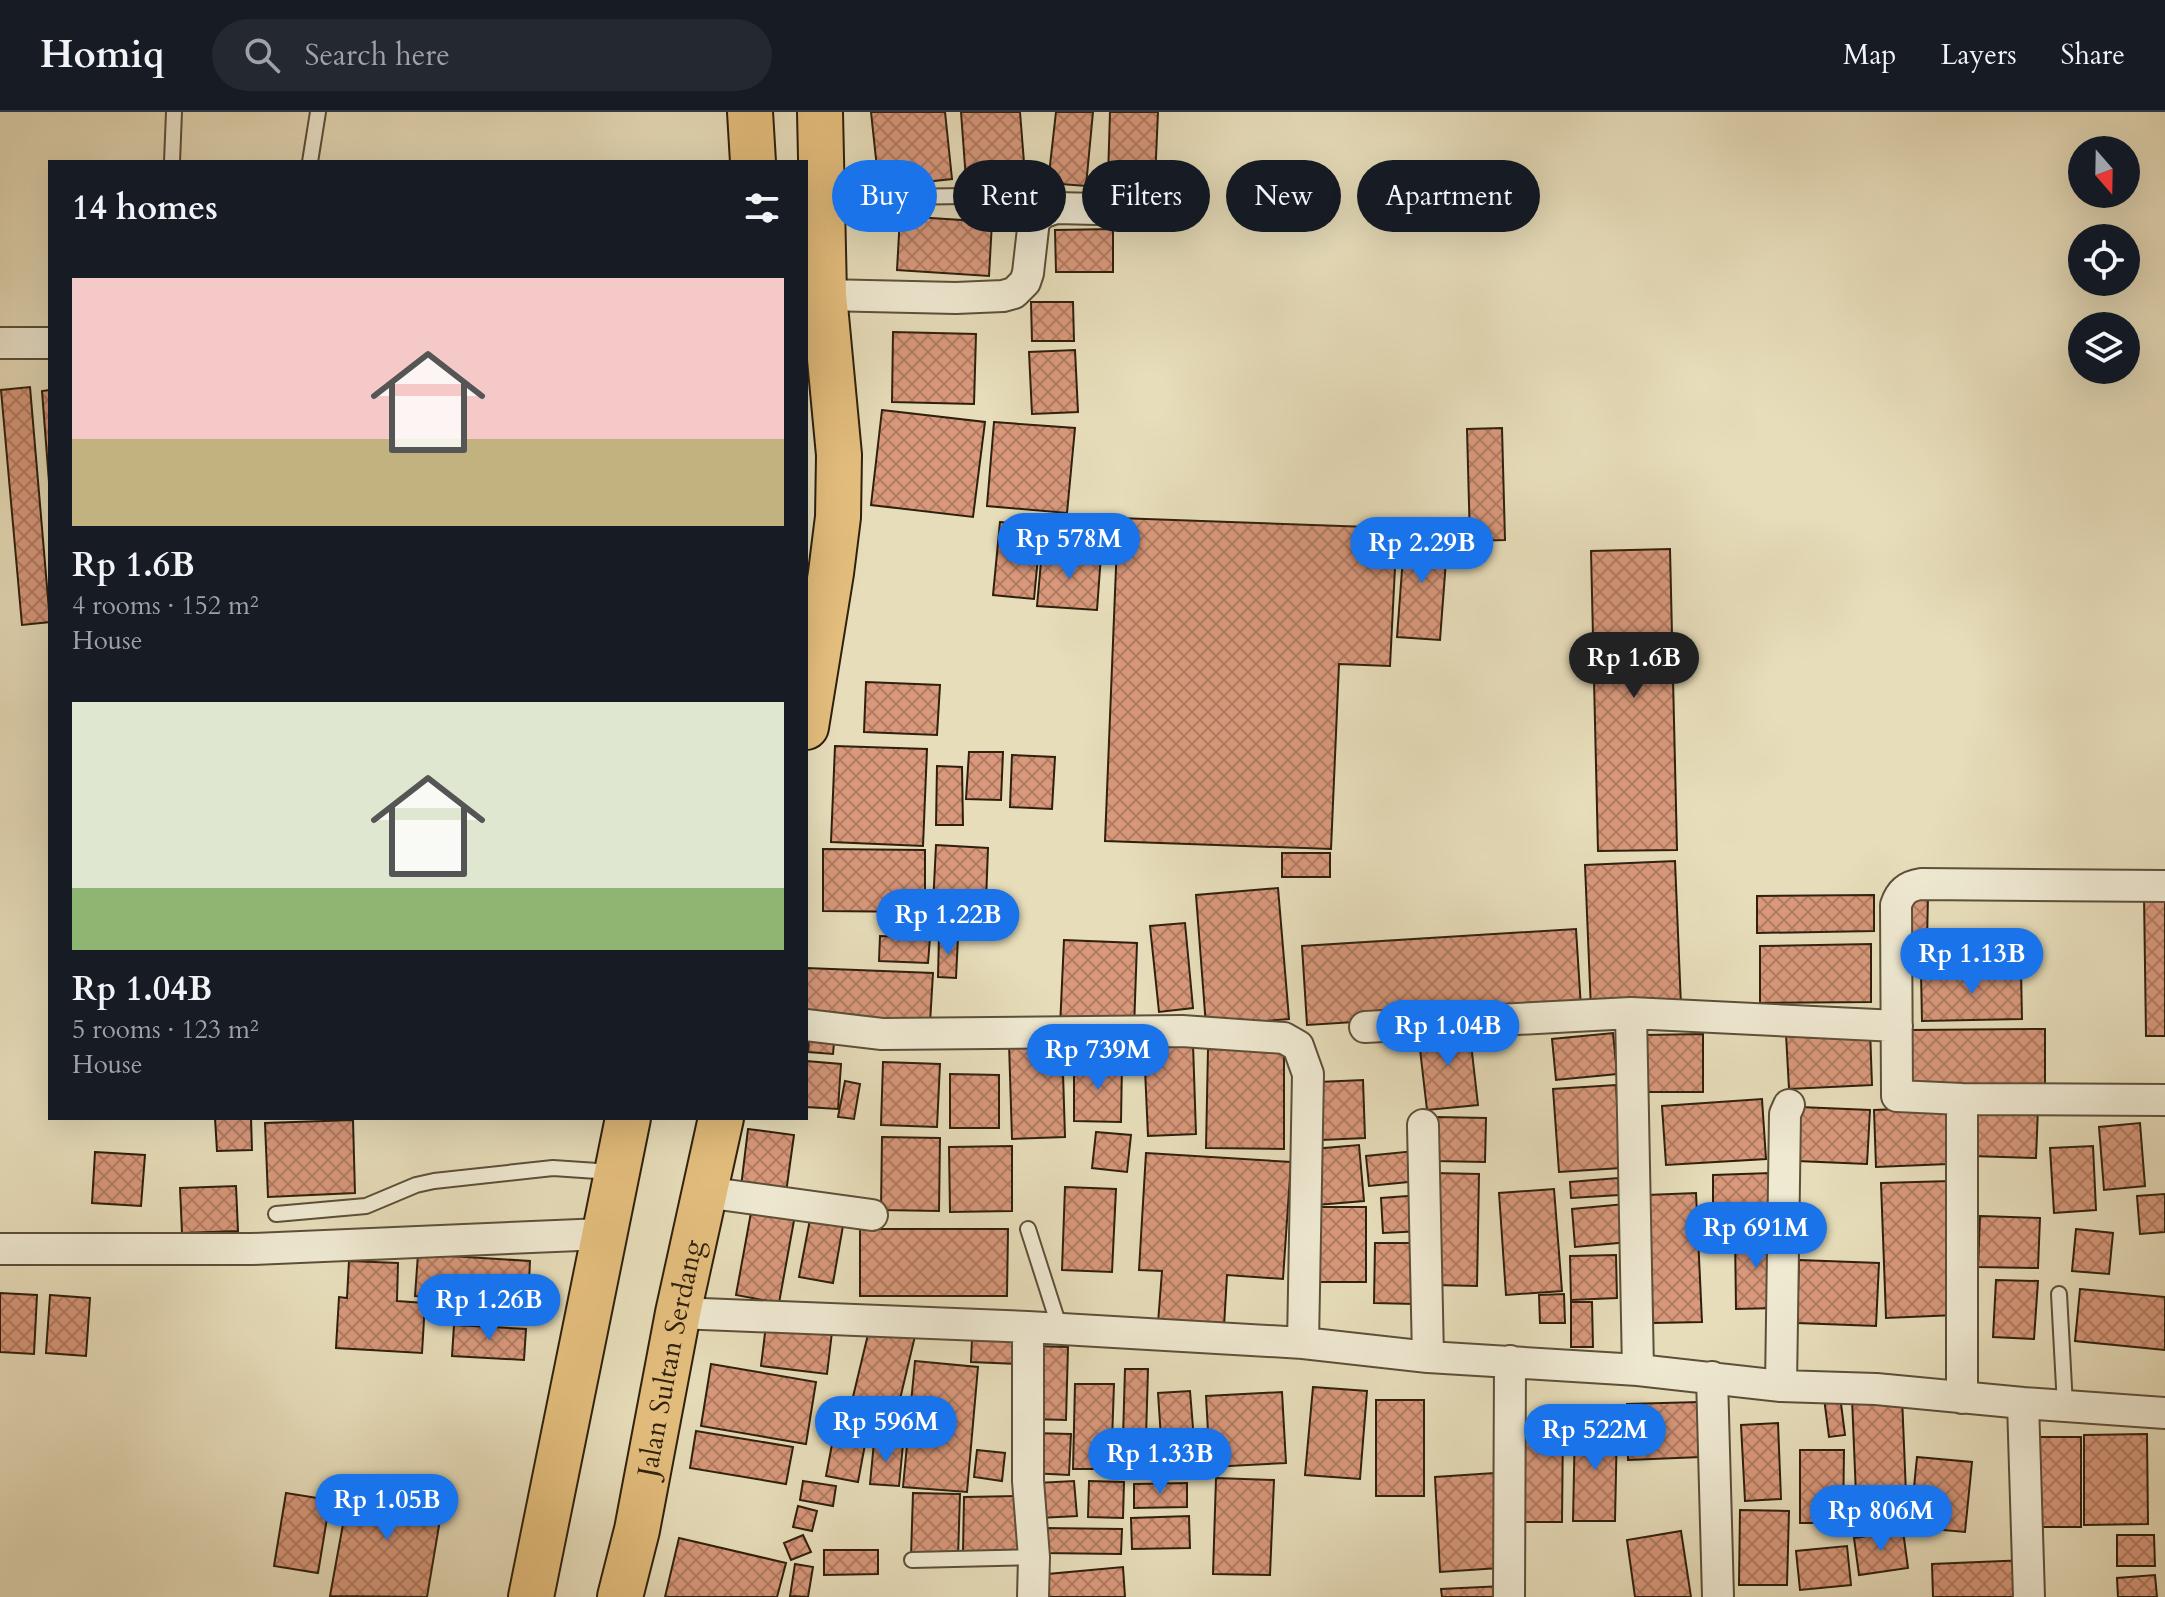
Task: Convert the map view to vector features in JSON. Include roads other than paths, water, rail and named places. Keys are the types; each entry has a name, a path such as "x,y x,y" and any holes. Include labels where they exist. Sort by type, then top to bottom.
{"highway":[{"path":"750,112 753,160"},
{"path":"808,715 838,517 839,455 824,295 820,112"},
{"path":"531,1597 628,1120"},
{"name":"Jalan Sultan Serdang","path":"620,1597 637,1530 678,1313 721,1120"}],"street":[{"path":"824,295 956,298 1014,293 1025,282 1028,273 1034,220 1056,208 1082,209"},
{"path":"0,343 48,343"},
{"path":"2165,886 1913,885 1902,893 1896,905 1897,1096 2165,1100"},
{"path":"1365,1027 1631,1013 1897,1026"},
{"path":"1631,1013 1638,1370"},
{"path":"808,1025 882,1034 1182,1031 1284,1038 1298,1046 1308,1074 1303,1343"},
{"path":"1962,1099 1962,1398"},
{"path":"1781,1386 1785,1114 1789,1105"},
{"path":"1423,1125 1428,1357"},
{"path":"704,1192 872,1215"},
{"path":"0,1249 252,1249 603,1234"},
{"path":"678,1313 1028,1327 1303,1343 1428,1357 1638,1370 1781,1386 1876,1389 2165,1413"},
{"path":"1028,1327 1028,1481 1034,1557 1033,1597"},
{"path":"1509,1597 1510,1361"},
{"path":"1712,1377 1718,1597"},
{"path":"2023,1403 2029,1597"}],"lane":[{"path":"172,160 174,112"},
{"path":"310,160 318,112"},
{"path":"821,198 953,196"},
{"path":"276,1214 366,1206 416,1185 434,1181 553,1168 617,1172"},
{"path":"1028,1229 1061,1329"},
{"path":"2059,1294 2065,1406"},
{"path":"912,1560 1034,1557"}]}
